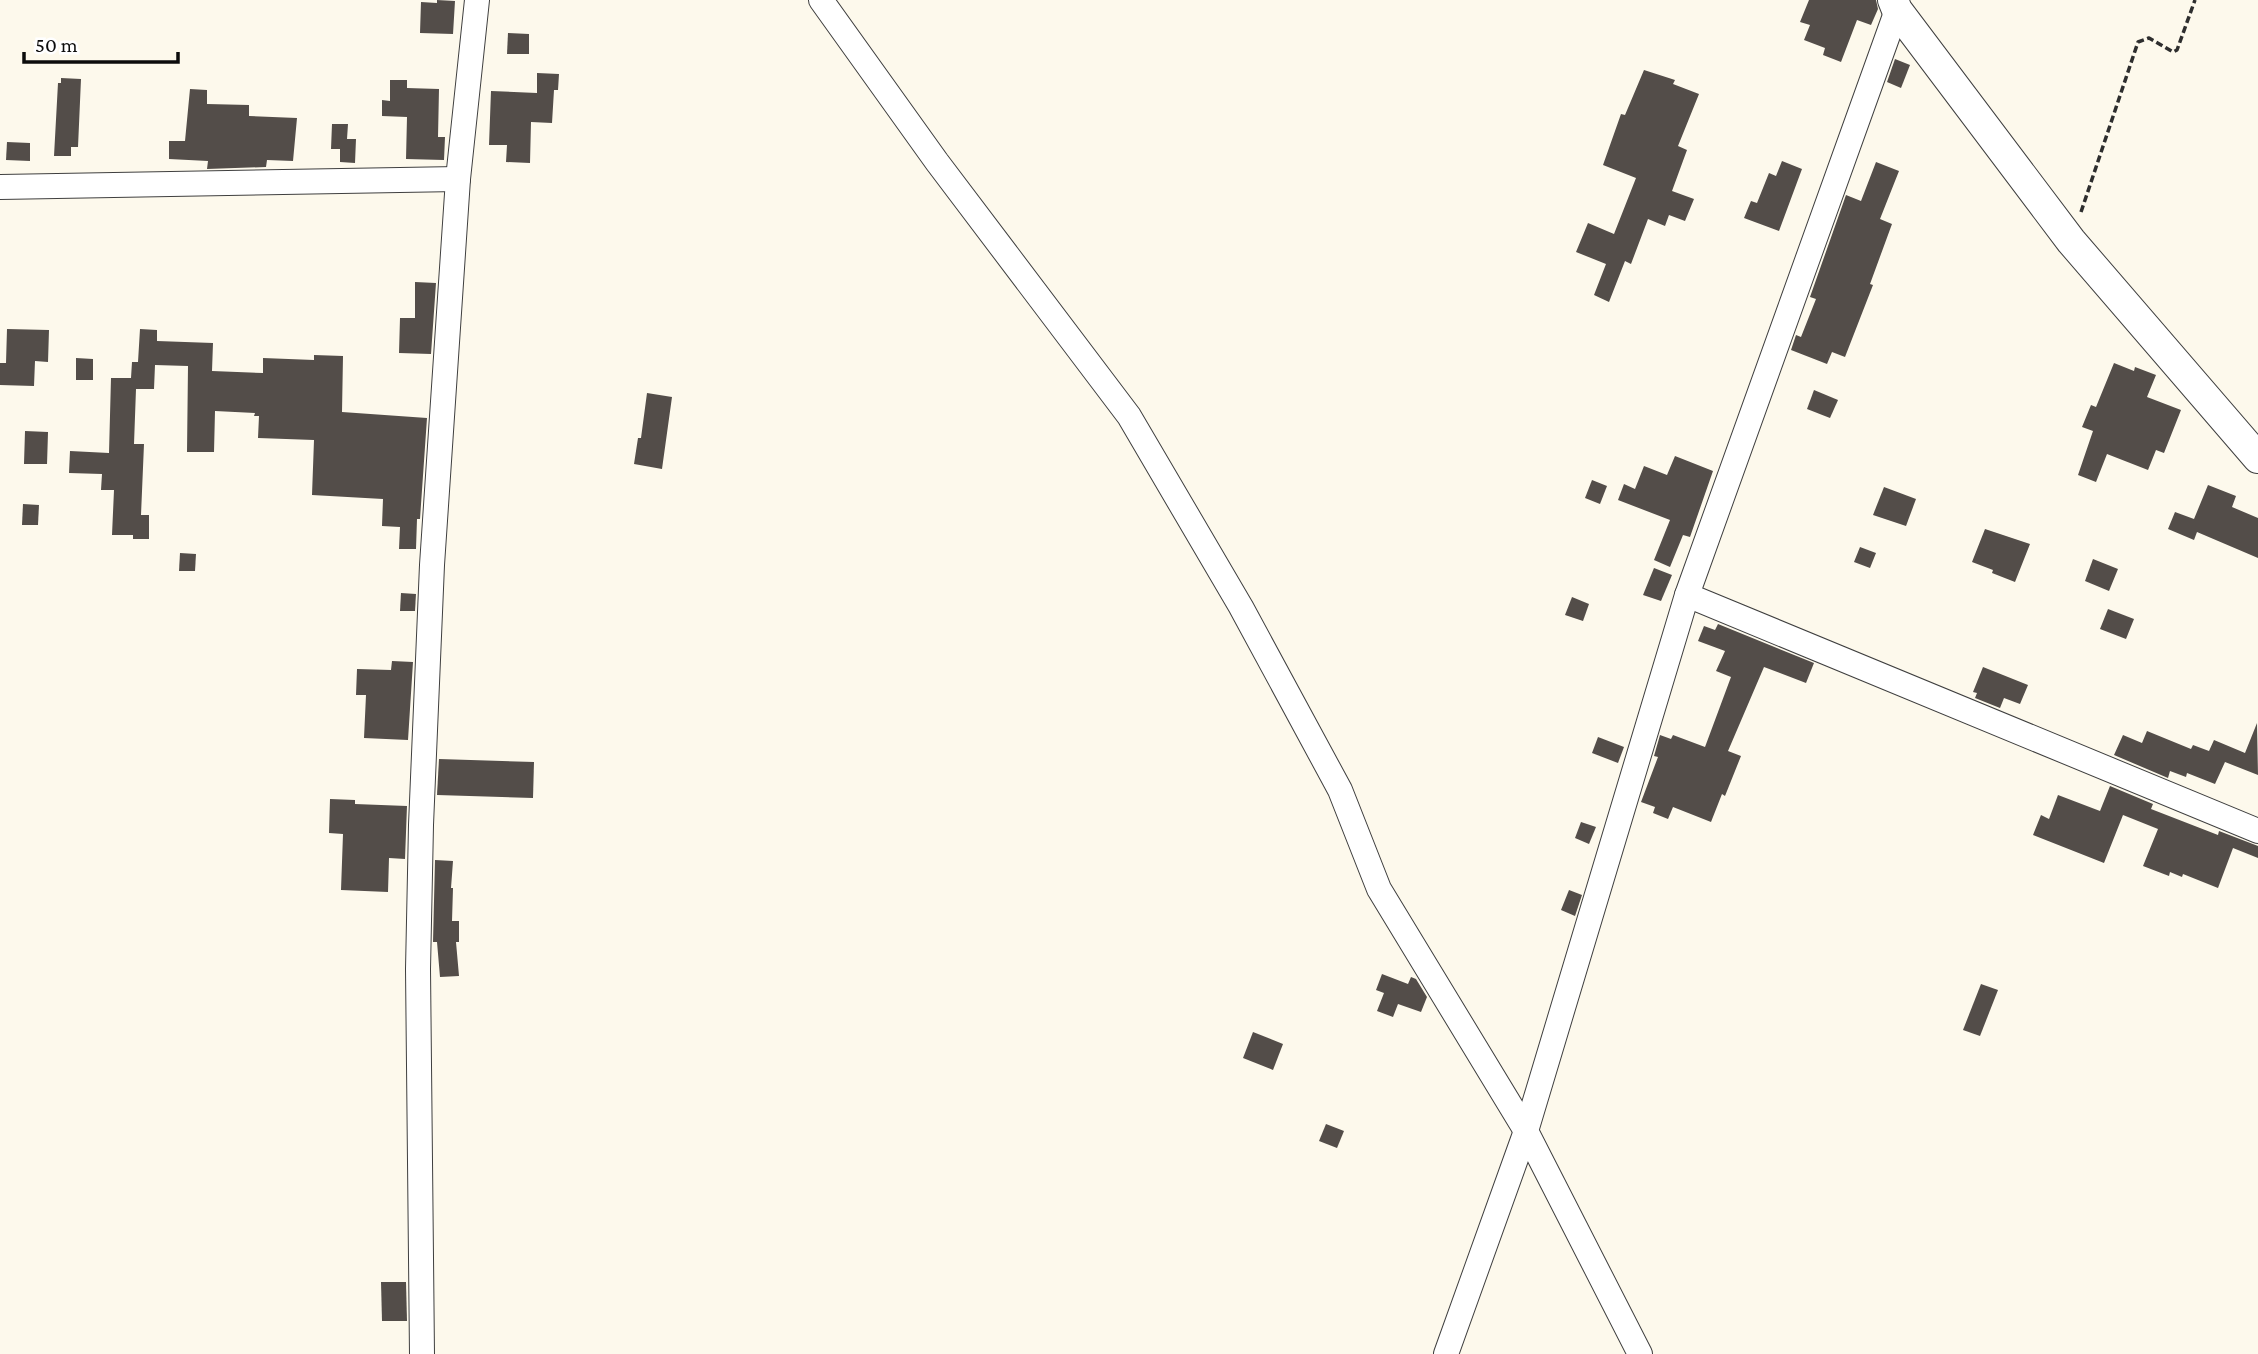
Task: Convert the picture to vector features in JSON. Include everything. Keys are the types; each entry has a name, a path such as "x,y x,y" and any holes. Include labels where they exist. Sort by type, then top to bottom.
{"street":[{"path":"422,1354 418,969 421,825 432,565 458,179 477,0"},
{"path":"821,0 937,162 1129,416 1241,607 1340,790 1379,889 1526,1131 1640,1354"},
{"path":"1446,1354 1526,1131 1688,595 1895,5"},
{"path":"1895,5 2071,241 2258,458"},
{"path":"0,187 458,179"},
{"path":"1688,595 2258,831"}],"path":[{"path":"2071,241 2137,41 2149,38 2173,52 2177,50 2195,0"}],"building":[{"path":"437,0 455,1 453,34 420,33 421,2 437,3"},
{"path":"1809,0 1876,0 1878,9 1871,25 1857,20 1841,62 1823,55 1825,48 1804,40 1810,25 1800,22"},
{"path":"508,33 529,34 529,54 507,54"},
{"path":"1895,59 1910,65 1901,88 1887,82"},
{"path":"1644,70 1675,80 1673,84 1699,94 1678,146 1687,150 1672,191 1694,199 1685,221 1669,215 1665,226 1648,219 1631,264 1625,261 1609,302 1594,295 1606,264 1576,252 1588,223 1614,234 1636,178 1603,165 1621,114 1625,115"},
{"path":"537,73 559,74 558,90 554,90 552,123 531,122 530,163 506,162 507,145 489,145 491,91 537,93"},
{"path":"61,78 81,79 78,147 71,147 71,156 54,156 58,83 61,83"},
{"path":"390,80 407,80 407,88 439,89 438,137 445,137 444,160 406,159 407,117 382,116 382,100 390,101"},
{"path":"190,89 207,90 207,104 249,105 249,116 297,118 293,161 267,160 266,167 207,169 208,161 169,159 169,141 185,141"},
{"path":"332,124 348,124 347,139 356,139 355,163 340,162 340,149 331,149"},
{"path":"7,142 30,143 30,161 6,160"},
{"path":"1782,161 1802,169 1779,231 1744,218 1751,201 1757,203 1769,173 1776,176"},
{"path":"1876,162 1899,171 1880,219 1892,224 1870,284 1873,285 1845,357 1832,352 1827,364 1791,350 1796,335 1801,337 1816,299 1810,297 1846,195 1861,201"},
{"path":"415,282 436,283 431,354 399,353 400,318 415,318"},
{"path":"7,329 49,330 48,362 35,361 34,386 0,385 0,363 6,363"},
{"path":"140,329 157,330 157,341 213,343 212,371 263,373 263,358 314,360 314,355 343,356 342,412 427,418 416,549 399,549 400,527 382,526 383,499 312,495 314,440 258,438 259,416 254,416 255,413 215,411 214,452 187,452 188,366 155,365 154,389 136,389 134,444 144,444 141,515 149,515 149,539 133,539 133,535 112,535 114,490 101,490 102,474 69,473 70,451 109,453 111,378 131,378 132,362 138,362"},
{"path":"76,358 93,359 93,380 76,380"},
{"path":"2114,363 2134,371 2135,367 2156,375 2147,397 2181,410 2164,453 2156,450 2148,470 2107,454 2096,482 2078,475 2093,431 2082,427 2091,405 2096,407"},
{"path":"1814,390 1838,400 1830,418 1807,409"},
{"path":"647,393 672,397 662,469 634,464 638,438 641,438"},
{"path":"25,431 48,432 47,464 24,464"},
{"path":"1675,456 1713,471 1690,537 1683,535 1670,567 1654,560 1670,520 1618,500 1624,484 1635,489 1644,466 1667,475"},
{"path":"1592,480 1607,486 1600,504 1585,498"},
{"path":"2208,485 2236,496 2232,507 2258,518 2258,558 2197,532 2194,540 2168,529 2175,512 2194,519"},
{"path":"1884,487 1916,499 1906,526 1873,515"},
{"path":"23,504 39,505 38,525 22,525"},
{"path":"1985,529 2030,544 2015,582 1972,562"},
{"path":"1860,547 1876,553 1870,568 1854,562"},
{"path":"180,553 196,554 195,571 179,571"},
{"path":"2093,559 2118,569 2109,591 2085,581"},
{"path":"1654,568 1672,575 1661,601 1643,595"},
{"path":"401,593 416,594 415,611 400,611"},
{"path":"1572,597 1589,604 1583,621 1565,615"},
{"path":"2108,609 2134,619 2126,639 2100,629"},
{"path":"1718,624 1814,663 1806,683 1764,667 1728,751 1741,756 1711,822 1673,807 1668,819 1653,813 1655,807 1641,802 1658,757 1654,756 1660,735 1671,739 1673,735 1705,747 1731,677 1716,671 1725,651 1698,641 1704,626 1715,630"},
{"path":"392,661 413,662 408,740 364,738 366,695 356,695 357,669 391,670"},
{"path":"1983,667 2028,685 2020,704 2004,698 2000,708 1975,698 1977,693 1973,692"},
{"path":"2257,723 2258,775 2225,762 2215,784 2187,773 2186,777 2170,771 2168,778 2114,755 2123,735 2142,743 2147,731 2191,749 2193,745 2209,751 2214,740 2245,753"},
{"path":"1598,737 1624,747 1618,763 1592,753"},
{"path":"439,759 534,762 533,798 437,795"},
{"path":"2110,786 2153,804 2151,809 2218,835 2219,831 2258,846 2258,858 2233,848 2218,888 2183,874 2182,877 2170,872 2169,876 2143,866 2158,829 2123,815 2104,863 2033,835 2041,815 2049,819 2058,795 2100,811"},
{"path":"330,799 355,800 355,804 407,806 405,859 389,858 388,892 341,890 343,834 329,833"},
{"path":"1581,822 1596,827 1589,844 1575,838"},
{"path":"435,860 453,861 452,921 459,921 459,942 456,942 459,976 440,977 437,942 433,942"},
{"path":"1569,890 1582,895 1575,916 1561,910"},
{"path":"1382,974 1408,984 1411,977 1416,979 1427,997 1421,1012 1398,1004 1393,1017 1377,1011 1384,993 1376,990"},
{"path":"1981,984 1998,990 1980,1036 1963,1030"},
{"path":"1253,1032 1283,1044 1273,1070 1243,1058"},
{"path":"1326,1124 1344,1131 1337,1148 1319,1141"},
{"path":"381,1282 406,1282 407,1321 382,1321"}]}
